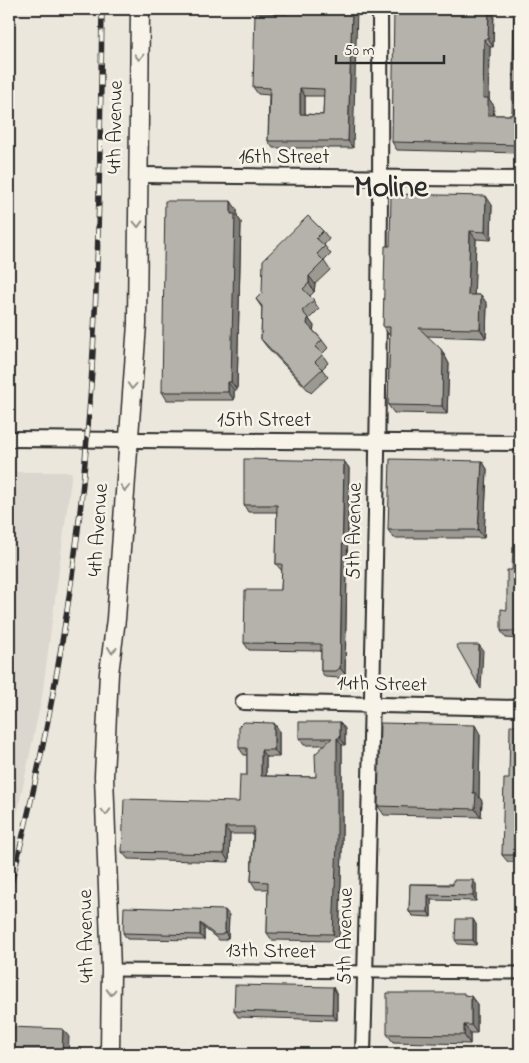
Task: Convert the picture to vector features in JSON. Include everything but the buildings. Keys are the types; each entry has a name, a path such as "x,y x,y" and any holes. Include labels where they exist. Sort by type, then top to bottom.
{"main road":[{"name":"4th Avenue","path":"110,1054 111,970 104,776 106,726 137,324 140,9"}],"street":[{"name":"5th Avenue","path":"363,1054 372,705 380,178 380,9"},
{"name":"16th Street","path":"138,176 520,179"},
{"name":"15th Street","path":"9,439 520,443"},
{"name":"14th Street","path":"243,702 520,708"},
{"name":"13th Street","path":"111,970 520,973"}],"shaded area":[{"path":"9,472 72,472 42,697 9,852"}],"railway":[{"path":"9,892 36,780 58,667 82,496 94,331 100,170 102,9"}],"district":[{"name":"Moline","path":"391,188"}]}
